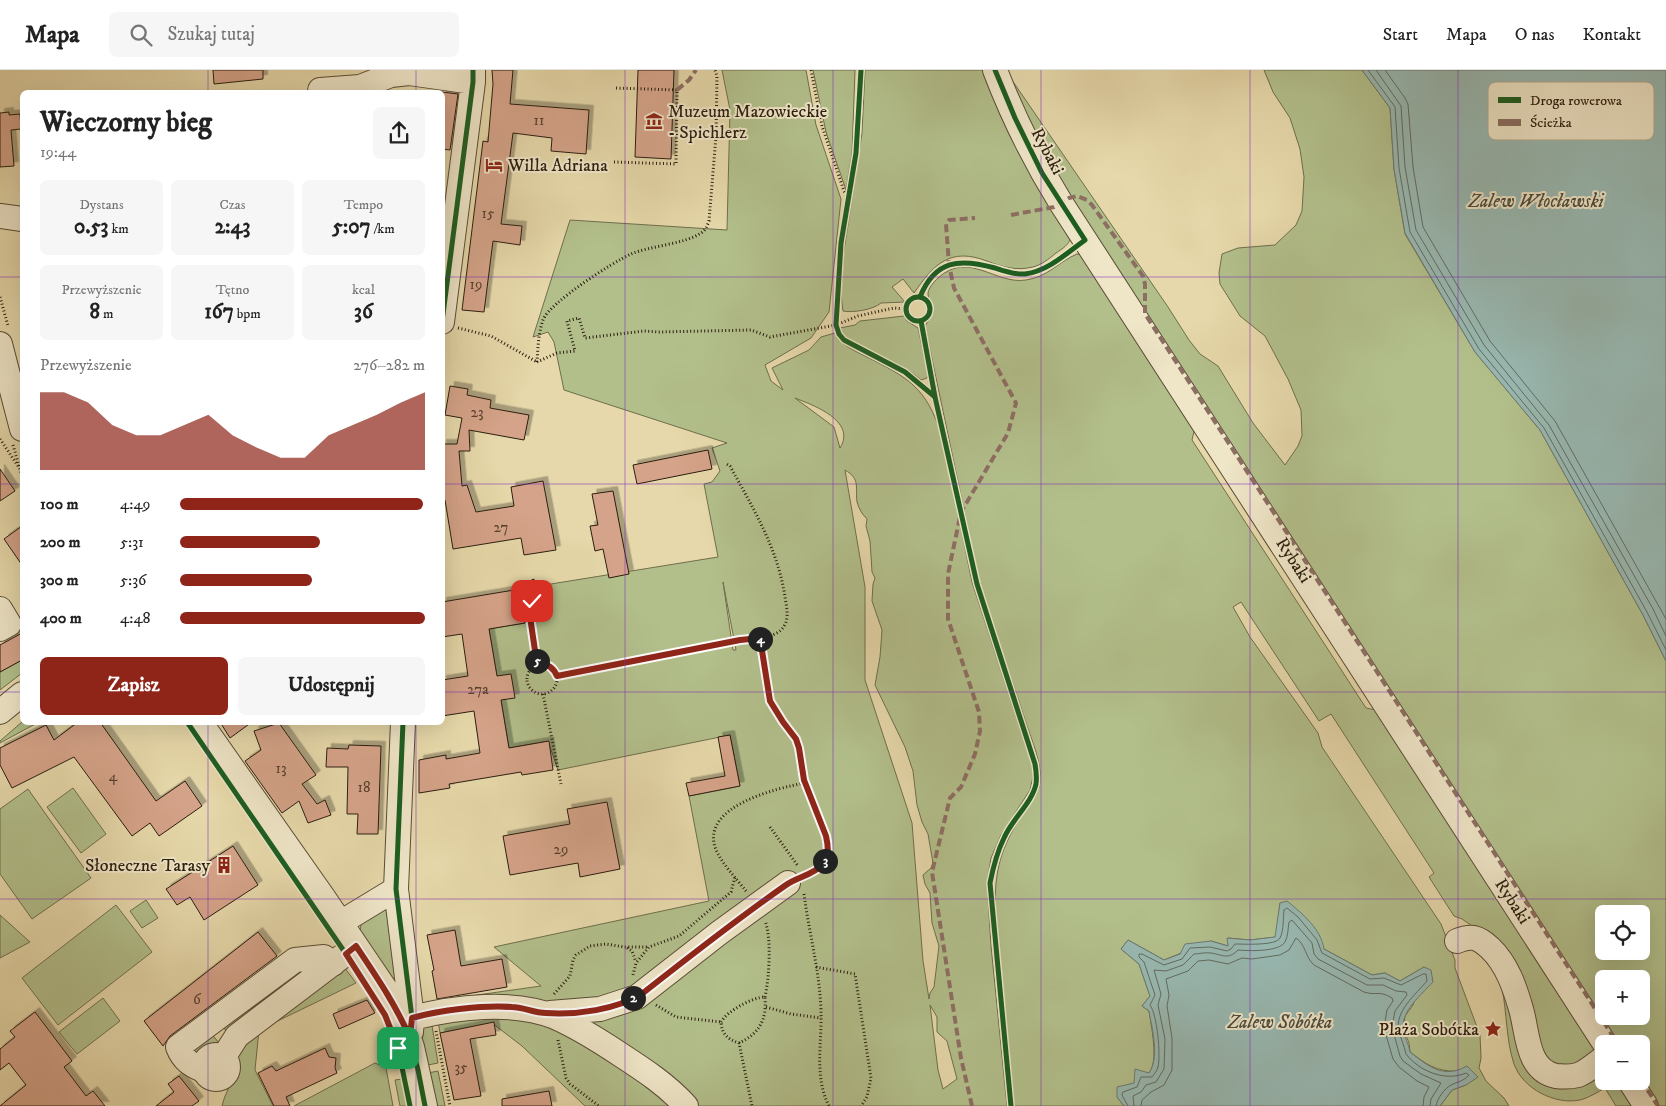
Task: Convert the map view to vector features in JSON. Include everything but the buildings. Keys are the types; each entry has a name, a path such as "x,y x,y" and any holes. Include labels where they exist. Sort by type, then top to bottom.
{"street":[{"name":"Rybaki","path":"995,70 1015,118 1042,173 1599,1035"},
{"path":"319,84 360,87 391,74 409,72 473,76 445,290"},
{"path":"0,216 20,219"},
{"path":"445,304 448,324"},
{"path":"1,349 20,422"},
{"path":"0,609 9,624 0,629"},
{"path":"0,712 20,696"},
{"path":"202,725 386,990 398,1013 411,1028"},
{"path":"403,725 396,889 411,1028 425,1106"},
{"path":"411,1028 451,1011 496,1006 513,1007 550,1014 600,1009 628,1000 643,993 719,933 788,883"},
{"path":"340,923 396,889"},
{"path":"1457,942 1467,937 1477,938 1493,951 1503,964 1514,986 1522,1011 1530,1049 1535,1061 1542,1070 1550,1075 1566,1078 1580,1074 1595,1064"},
{"path":"332,964 324,957 295,960 178,1047 184,1060 203,1070 210,1079 222,1078 228,1068 227,1062 223,1058 236,1036 332,964 356,946"},
{"path":"550,1014 592,1036 646,1072 668,1088 686,1106"},
{"path":"1636,1090 1646,1106"}],"path":[{"path":"537,362 538,342 543,319 586,280 630,255 693,237 706,229 710,221 716,136 717,76 715,70"},
{"path":"811,70 822,126 844,191 849,199"},
{"path":"614,162 676,164 677,90 615,88"},
{"path":"671,147 676,148"},
{"path":"920,297 925,285 934,273 949,264 972,262 1023,275 1048,266 1085,240"},
{"path":"920,297 927,301 930,308 928,316 921,320 911,318 906,309 910,300 920,297"},
{"path":"537,362 557,353 575,351 567,321 580,318 585,338 644,331 751,330 770,337 836,326 858,316 894,308 906,309"},
{"path":"921,320 936,397"},
{"path":"448,324 491,336 537,362"},
{"path":"0,439 20,469"},
{"path":"557,676 740,640 760,638 773,635 784,626 787,620 787,613 784,592 770,542 730,466 725,463"},
{"path":"533,579 534,593 529,610 537,664"},
{"path":"760,638 770,701 796,739 805,783 826,836 828,852 826,861 822,866 788,883"},
{"path":"537,664 552,667 557,676 557,681 552,690 543,694 534,692 527,685 526,680 529,670 537,664"},
{"path":"543,694 561,784"},
{"path":"738,1043 754,1034 759,1028 766,1007 765,998 769,964 768,932 767,925 757,906 716,848 713,838 721,817 730,810 761,795 805,783"},
{"path":"599,1106 570,1084 566,1078 550,1014 553,995 570,976 573,960 576,955 590,946 598,944 649,947 679,936 731,892 736,877"},
{"path":"624,947 632,951 636,963"},
{"path":"649,947 636,963 633,972 637,987 659,1007 676,1017 721,1022"},
{"path":"815,960 821,1018 820,1060 823,1088 829,1106"},
{"path":"816,967 855,974 871,1078 864,1105"},
{"path":"752,1106 738,1043 725,1036 722,1032 721,1022 726,1014 760,997 765,998"},
{"path":"766,1007 791,1014 821,1018"},
{"path":"436,1030 450,1106"}],"green space":[{"path":"722,70 806,70 816,125 841,199 829,312 811,338 765,365 771,381 783,390 772,368 809,350 821,337 835,333 848,347 893,371 914,386 929,406 942,436 972,582 1032,765 1033,777 1030,790 1001,835 991,858 987,883 991,946 1007,1106 585,1106 522,1046 492,1023 440,1033 435,1001 541,986 494,947 709,901 689,796 740,786 730,735 558,770 548,741 509,748 489,629 525,623 520,589 718,557 704,484 712,482 720,471 712,448 727,443 564,390 554,342 548,332 533,337 570,220 727,230 730,110","holes":["795,398 822,410 838,422 843,430 844,438 840,448 834,427","845,470 855,480 857,502 867,519 866,526 870,541 872,572 875,578 872,601 882,630 875,685 905,747 913,771 917,805 928,834 933,863 931,868 923,875 930,893 932,923 939,946 934,987 929,999 923,961 912,823 865,680 865,587","723,582 736,650 733,650","930,1005 937,1017 937,1032 947,1041 957,1079 943,1089 938,1070"]},
{"path":"813,70 855,70 852,154 846,190 826,132"},
{"path":"865,70 988,70 1071,237 1067,245 1042,263 1027,268 1004,267 974,257 953,257 936,266 914,293 903,279 892,287 905,302 881,303 862,310 843,311 841,295 843,257 862,133"},
{"path":"1005,70 1189,340 1200,354 1218,366 1253,423 1285,465 1298,446 1302,436 1301,410 1288,379 1265,336 1240,316 1220,284 1219,273 1222,254 1238,248 1275,245 1296,225 1302,211 1304,177 1300,149 1290,118 1273,92 1264,70 1362,70 1390,108 1394,169 1405,234 1475,352 1540,430 1643,615 1666,661 1666,1106 1654,1106 1646,1090 1650,1090 1650,1035 1607,1035 1601,1025 1650,1025 1650,970 1595,970 1595,1016 1048,167"},
{"path":"1077,254 1082,255 1196,423 1192,440 1366,708 1381,711 1595,1043 1595,1053 1579,1069 1547,1067 1478,930 1454,916 1429,877 1434,873 1331,714 1319,721 1241,602 1233,607 1250,637 1318,733 1322,747 1441,924 1480,1035 1481,1058 1479,1068 1486,1081 1504,1098 1509,1106 1440,1106 1452,1090 1466,1085 1457,1071 1437,1069 1410,1052 1409,1043 1403,1028 1405,1016 1413,1005 1424,967 1400,981 1385,973 1372,975 1324,949 1280,903 1276,937 1250,940 1228,938 1228,946 1211,941 1164,960 1128,940 1121,949 1139,964 1150,996 1142,1006 1149,1011 1154,1052 1154,1061 1149,1073 1117,1097 1124,1106 1014,1106 995,913 996,890 998,869 1004,849 1017,822 1039,788 1040,767 979,581 925,326 933,313 928,292 938,278 949,270 960,267 971,268 1004,278 1026,280 1047,273"},
{"path":"904,316 907,321 918,328 928,374 927,378 921,380 899,365 855,344 849,340 840,328 855,325 860,321"},
{"path":"20,661 20,675 0,690 0,672"},
{"path":"20,724 33,725 0,743"},
{"path":"73,788 106,834 81,853 47,807"},
{"path":"28,789 91,878 32,919 0,874 0,809"},
{"path":"146,900 158,918 142,928 130,911"},
{"path":"391,902 403,995 360,931 361,924"},
{"path":"116,905 152,952 58,1025 22,978"},
{"path":"0,915 30,942 0,958"},
{"path":"341,963 356,983 259,1030 255,1070 273,1106 222,1106 244,1040"},
{"path":"1502,988 1535,1070 1595,1067 1595,1090 1602,1090 1583,1099 1570,1101 1551,1097 1532,1088 1518,1073 1514,1064 1509,1046"},
{"path":"103,998 120,1021 77,1054 59,1032"},
{"path":"254,999 262,1009 229,1035 221,1024"},
{"path":"431,1019 438,1063 428,1065 417,1034 420,1025"},
{"path":"210,1032 219,1043 201,1053 188,1050"},
{"path":"375,1063 386,1068 393,1106 294,1106"},
{"path":"438,1071 445,1106 434,1106 428,1073"},
{"path":"402,1079 407,1106 400,1106 395,1080"},
{"path":"1606,1090 1629,1090 1639,1106 1616,1106"}],"water":[{"name":"Zalew Włocławski","path":"1362,70 1666,70 1666,661 1643,615 1540,430 1475,352 1405,233 1394,169 1390,108"},
{"name":"Zalew Sobótka","path":"1287,901 1315,928 1324,949 1372,975 1385,973 1400,981 1424,967 1431,970 1433,982 1413,1003 1403,1022 1403,1029 1410,1052 1437,1070 1459,1070 1467,1066 1478,1077 1466,1085 1452,1090 1440,1106 1124,1106 1117,1097 1117,1087 1134,1083 1135,1069 1149,1073 1155,1051 1149,1011 1142,1006 1150,996 1139,964 1121,949 1128,940 1164,960 1180,954 1185,944 1211,941 1228,946 1227,938 1250,940 1275,937 1280,903"}],"marked path":[{"path":"677,90 689,80 696,70"},
{"path":"1011,215 1054,207 1069,198 1077,196 1087,200 1092,205 1143,276 1145,284 1145,314 1612,1035"},
{"path":"972,1106 961,1058 932,872 950,798 961,787 975,754 980,731 979,712 948,619 948,574 961,512 1008,433 1016,403 954,288 949,265 946,224 949,220 975,218"},
{"path":"1648,1090 1658,1106"}],"cycle path":[{"path":"445,299 473,70"},
{"path":"861,70 856,153 841,243 836,325 839,334 844,340 905,372 935,397"},
{"path":"920,297 933,275 950,265 970,263 1025,274 1042,269 1064,256 1085,240 1042,173 1015,118 995,70"},
{"path":"918,297 923,298 929,304 930,309 929,314 923,320 918,321 913,320 907,314 906,309 907,304 913,298 918,297"},
{"path":"921,321 935,397 977,584 1036,771 1034,791 1004,838 999,849 990,883 1011,1106"},
{"path":"189,725 346,954 385,1015 398,1048 410,1106"},
{"path":"403,725 396,889 412,1018 410,1038 425,1106"}],"place":[{"name":"Muzeum Mazowieckie - Spichlerz","path":"654,121"},
{"name":"Willa Adriana","path":"494,165"},
{"name":"Słoneczne Tarasy","path":"224,865"},
{"name":"Plaża Sobótka","path":"1493,1029"}],"route":[{"path":"398,1048 385,1015 346,954 356,946 386,990 410,1038 412,1018 451,1011 496,1006 513,1007 543,1013 600,1009 637,997 719,933 788,883 822,866 826,861 828,852 826,836 804,780 796,739 770,701 760,638 740,640 557,676 552,667 537,664 529,610 532,601"}]}
